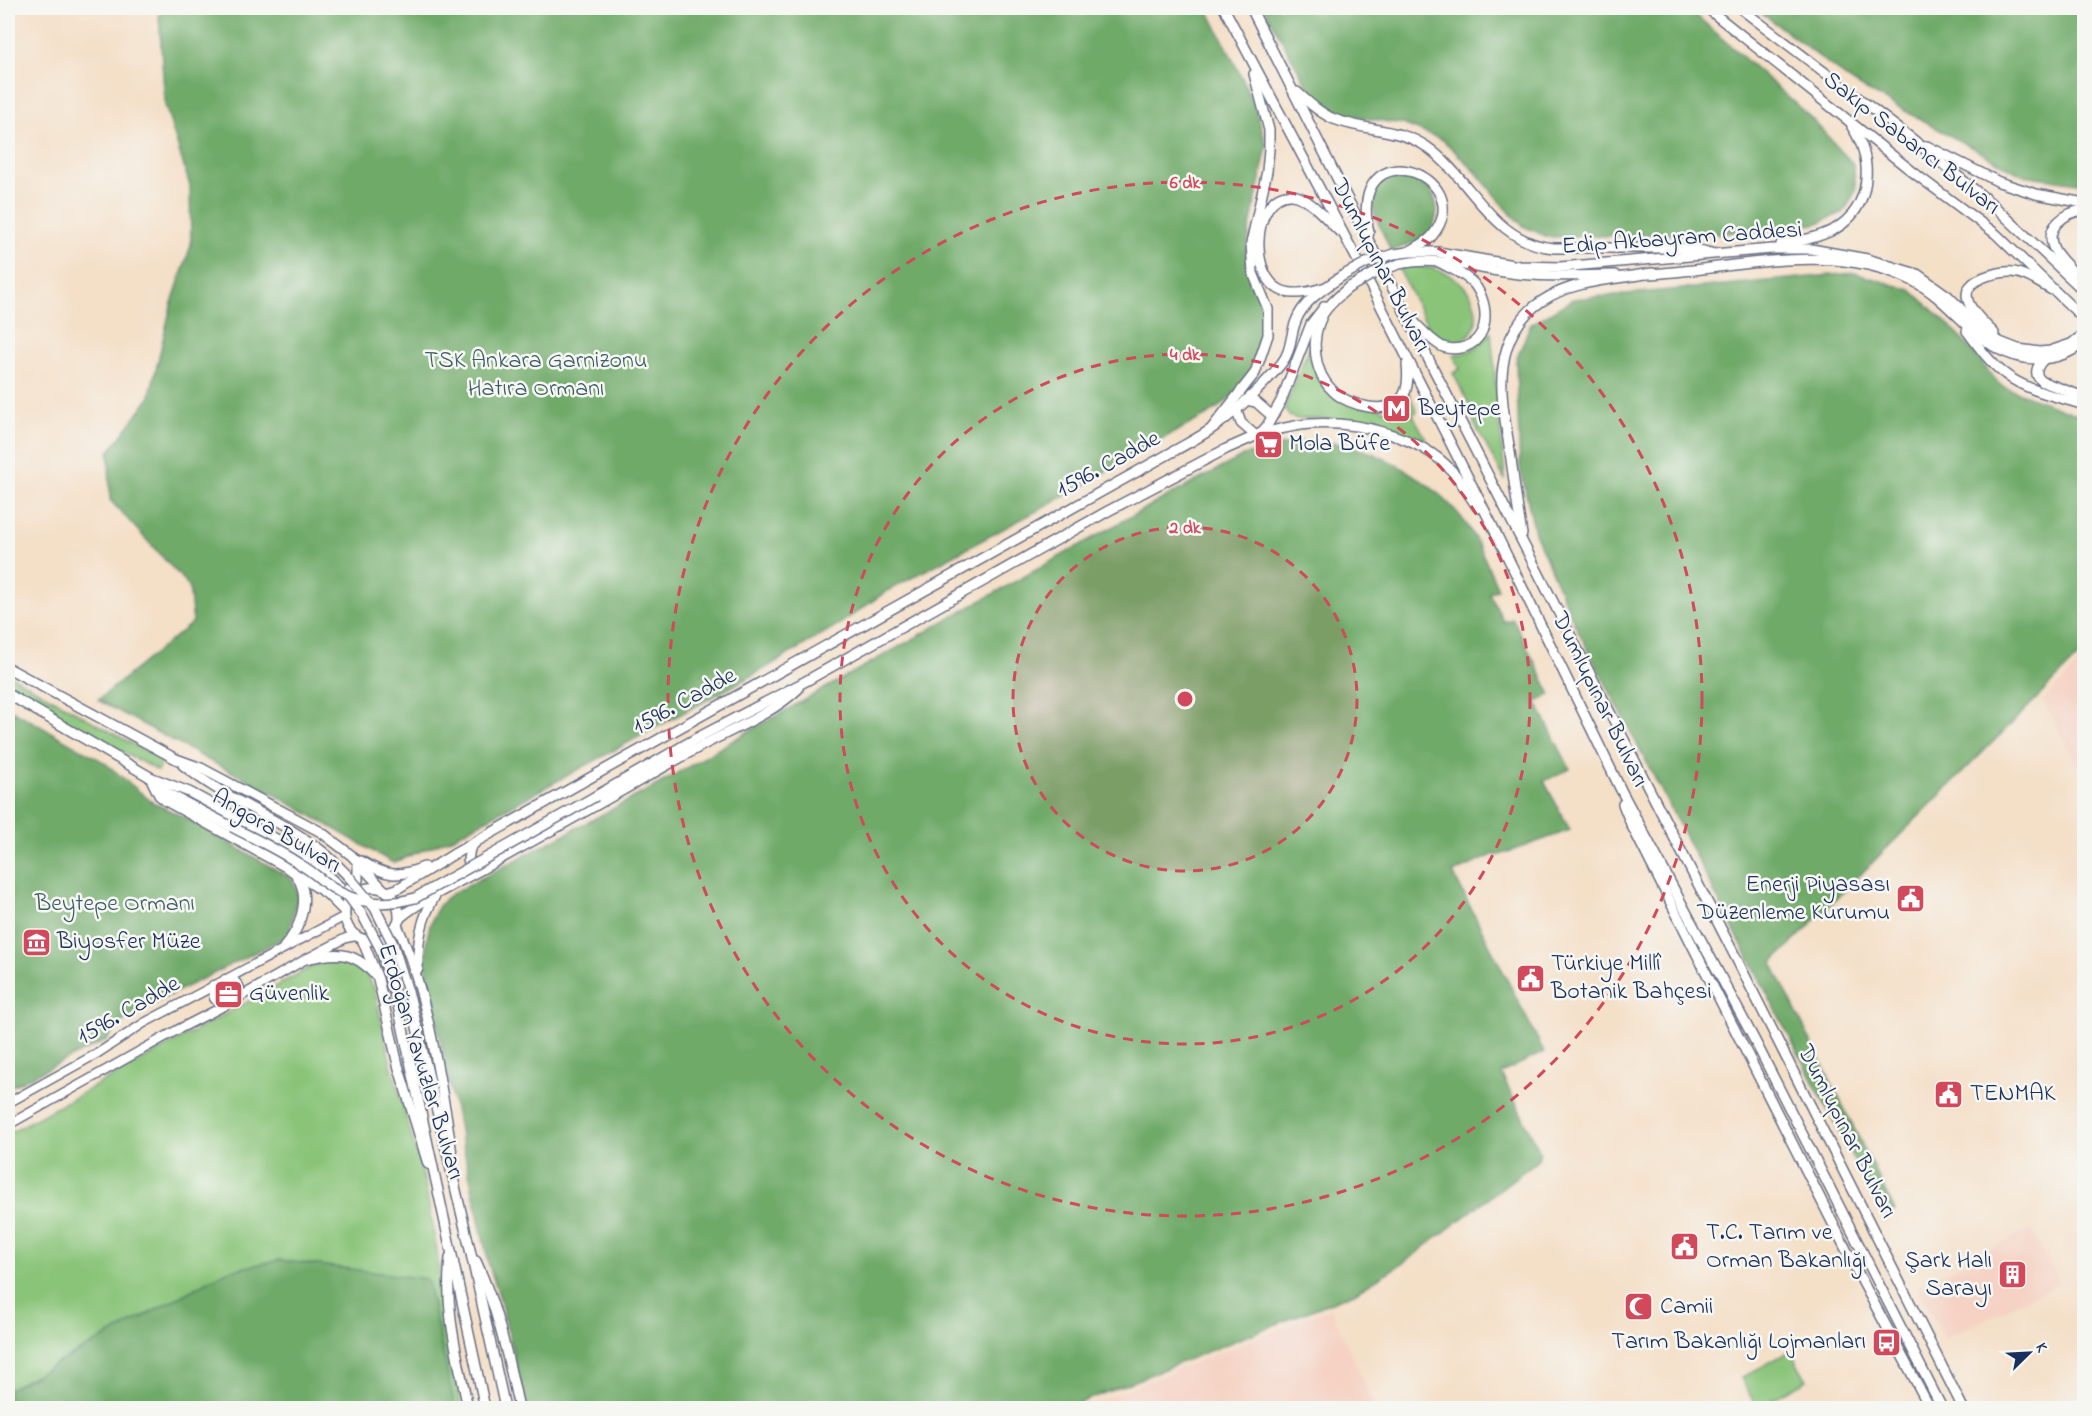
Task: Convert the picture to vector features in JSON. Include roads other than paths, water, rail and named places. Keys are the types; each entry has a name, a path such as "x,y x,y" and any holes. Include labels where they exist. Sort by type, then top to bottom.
{"main road":[{"name":"Dumlupınar Bulvarı","path":"1224,8 1489,519 1621,790 1755,1041 1942,1408"},
{"name":"Dumlupınar Bulvarı","path":"1251,8 1963,1408"},
{"name":"Sakıp Sabancı Bulvarı","path":"1707,8 1917,176 1996,234 2082,316"},
{"name":"Sakıp Sabancı Bulvarı","path":"1740,8 1911,138 1993,205 2085,290"},
{"path":"1212,428 1255,373 1268,334 1268,309 1253,273 1251,243 1267,171 1269,130 1261,95 1246,49"},
{"path":"1292,87 1310,104 1334,119 1404,136 1424,145 1443,161 1499,223 1523,241 1554,248 1674,248 1695,249 1711,254"},
{"path":"1752,250 1819,236 1842,224 1854,212 1865,188 1866,163 1859,139 1845,118"},
{"path":"1911,138 1999,182 2036,194 2085,203"},
{"path":"1372,247 1365,218 1368,191 1380,177 1397,170 1407,170 1425,176 1433,184 1438,192 1442,209 1442,219 1430,238 1408,252"},
{"path":"1326,287 1293,294 1283,291 1266,277 1262,271 1258,248 1264,212 1281,197 1294,195 1318,211 1344,236"},
{"path":"2085,210 2063,216 2057,222 2051,236 2054,249 2085,290"},
{"name":"Edip Akbayram Caddesi","path":"1342,276 1366,263 1408,252 1437,252 1519,266 1560,267 1752,250 1811,249 1852,255 1917,274 1939,289 1982,330 2010,346 2031,351 2050,351 2071,344 2085,334"},
{"name":"Edip Akbayram Caddesi","path":"1348,288 1369,276 1413,261 1438,262 1518,274 1556,276 1652,273 1805,259 1840,262 1893,273 1913,281 1938,298 1985,342 2013,355 2044,359 2063,355 2085,342"},
{"path":"1405,312 1432,339 1444,347 1454,349 1467,346 1478,338 1484,328 1486,315 1482,298 1473,283 1438,262"},
{"path":"2010,346 1994,333 1972,309 1966,297 1971,284 1987,276 2012,272 2024,275 2065,298"},
{"path":"1524,545 1508,443 1503,384 1503,365 1515,327 1526,313 1542,300 1568,289 1588,283 1652,273"},
{"name":"1596. Cadde","path":"8,1103 98,1053 144,1023 345,914 351,897 362,888 370,887 386,891 397,889 454,854 1212,428 1246,400 1282,363 1288,352 1296,320 1306,305 1342,276"},
{"path":"1348,288 1331,303 1323,315 1316,334 1318,361 1333,391 1353,402 1372,407 1389,407 1398,401 1406,390 1407,362"},
{"path":"1236,408 1243,427 1258,435 1267,426 1290,382 1314,319 1348,288"},
{"path":"1950,311 1990,361 2004,374 2022,384 2085,405"},
{"path":"2044,359 2037,368 2037,378 2085,397"},
{"path":"1246,400 1256,402 1272,416"},
{"name":"1596. Cadde","path":"389,904 415,898 697,738 806,681 1108,511 1226,449 1258,435 1291,426 1326,424 1393,435 1422,448 1445,464 1462,484 1476,507 1489,519"},
{"name":"Angora Bulvarı","path":"8,668 176,759 222,793 325,853 375,908 393,944"},
{"name":"1596. Cadde","path":"8,1125 346,938 369,941 384,938 390,934 398,922 436,894 769,710 789,698 806,681"},
{"name":"Angora Bulvarı","path":"8,694 150,777 189,792 278,840 319,868 339,886 363,916 380,948"},
{"name":"Angora Bulvarı","path":"176,759 201,768 321,832 355,859 386,891"},
{"name":"Angora Bulvarı","path":"150,777 167,793 302,865 332,888 347,896 368,902 389,904"},
{"name":"Angora Bulvarı","path":"150,777 159,795 166,801 295,873 327,894 345,914"},
{"path":"1621,790 1622,802 1631,824 1860,1277 1930,1408"},
{"path":"477,841 470,848 468,860 473,864 490,865"},
{"path":"355,859 386,873 400,875 454,854"},
{"path":"327,894 339,895 358,879 355,859"},
{"path":"284,947 298,929 302,906 303,888 295,873"},
{"path":"386,891 397,905 398,922"},
{"path":"419,986 420,934 427,909 436,894"},
{"path":"345,914 348,927 359,938"},
{"name":"Erdoğan Yavuzlar Bulvarı","path":"398,922 419,986 445,1107 454,1187"},
{"name":"Erdoğan Yavuzlar Bulvarı","path":"359,938 378,979 406,1094 440,1197"},
{"name":"Erdoğan Yavuzlar Bulvarı","path":"393,944 410,998 505,1408"},
{"name":"Erdoğan Yavuzlar Bulvarı","path":"380,948 398,1001 485,1408"},
{"path":"306,959 331,954 346,955 359,960 378,979"},
{"path":"224,979 234,980 239,986 241,994 237,999"},
{"path":"213,985 212,996 215,1002 224,1006"},
{"path":"469,1245 488,1288 501,1329 519,1408"},
{"path":"452,1250 448,1293 450,1320 468,1408"}],"place":[{"name":"Beytepe","path":"1397,409"},
{"name":"Mola Büfe","path":"1268,444"},
{"name":"Enerji Piyasası Düzenleme Kurumu","path":"1911,899"},
{"name":"Biyosfer Müze","path":"36,942"},
{"name":"Türkiye Millî Botanik Bahçesi","path":"1530,978"},
{"name":"Güvenlik","path":"228,994"},
{"name":"TENMAK","path":"1949,1094"},
{"name":"T.C. Tarım ve Orman Bakanlığı","path":"1685,1247"},
{"name":"Şark Halı Sarayı","path":"2013,1275"},
{"name":"Camii","path":"1639,1307"},
{"name":"Tarım Bakanlığı Lojmanları","path":"1887,1342"}],"park label":[{"name":"TSK Ankara Garnizonu Hatıra Ormanı","path":"536,375"},
{"name":"Beytepe Ormanı","path":"115,904"}]}
